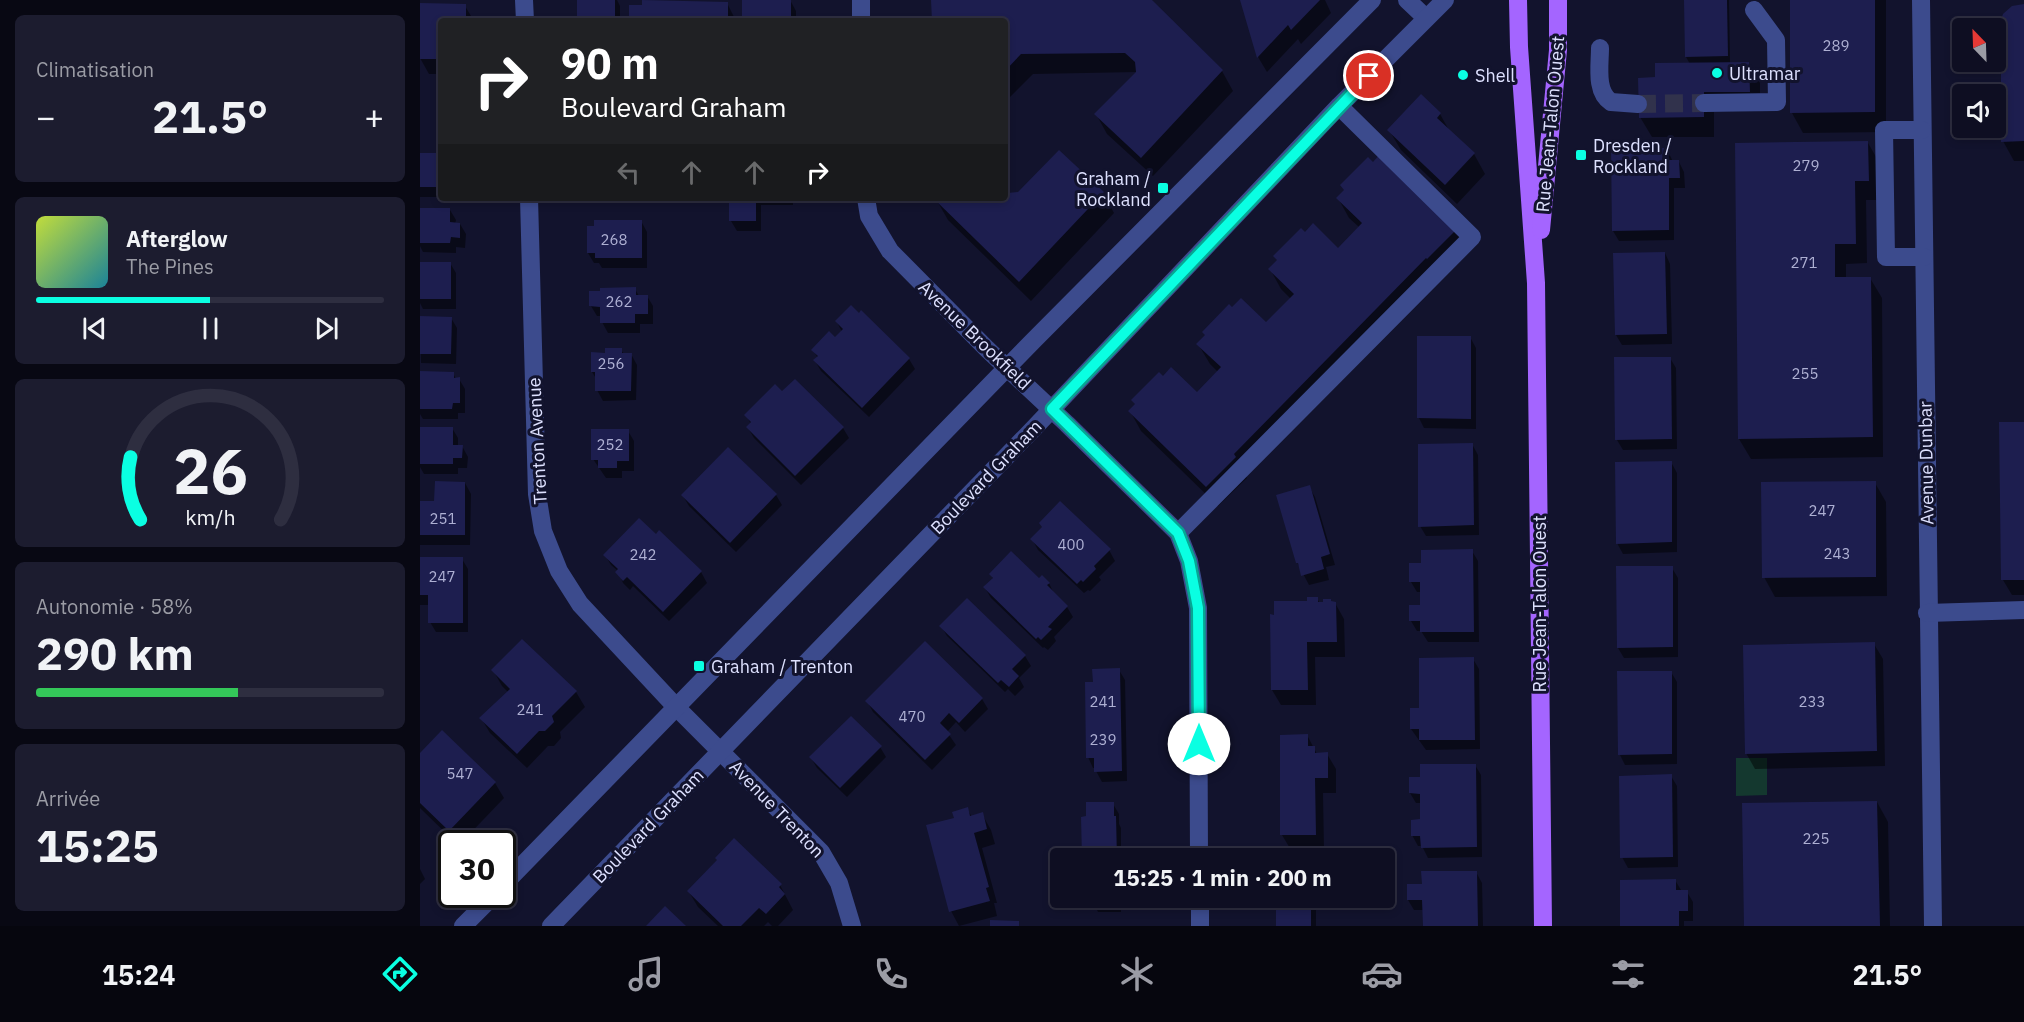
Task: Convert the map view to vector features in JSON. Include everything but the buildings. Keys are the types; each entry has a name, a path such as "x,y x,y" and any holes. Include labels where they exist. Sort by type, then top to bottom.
{"main road":[{"name":"Rue Jean-Talon Ouest","path":"1518,0 1519,47 1536,283 1543,926"},
{"name":"Rue Jean-Talon Ouest","path":"1536,283 1558,50 1558,0"}],"street":[{"path":"524,0 525,18"},
{"path":"861,0 861,18"},
{"path":"516,872 1357,8 1371,0"},
{"path":"1407,0 1426,18"},
{"name":"Boulevard Graham","path":"550,926 1052,409 1339,106 1445,0"},
{"name":"Avenue Dunbar","path":"1921,0 1927,613 1933,926"},
{"path":"1704,103 1777,102 1776,40 1754,10"},
{"path":"1600,48 1600,83 1603,94 1611,102 1638,104"},
{"path":"1178,533 1472,237 1339,106"},
{"path":"1922,130 1884,130 1886,257 1924,257"},
{"name":"Trenton Avenue","path":"529,201 537,494 543,531 559,571 580,604 677,708"},
{"name":"Avenue Brookfield","path":"866,201 869,216 890,251 1178,533 1189,561 1198,608 1200,848"},
{"path":"1927,613 2024,610"},
{"name":"Avenue Trenton","path":"677,708 821,852 839,883 852,926"},
{"path":"463,926 481,908"},
{"path":"1200,908 1200,926"}],"green space":[{"path":"1736,758 1767,758 1767,795 1736,796"}],"tunnel":[{"path":"1638,104 1704,103"}],"place":[{"name":"Ultramar","path":"1717,73"},
{"name":"Shell","path":"1463,75"},
{"name":"Dresden / Rockland","path":"1581,155"},
{"name":"Graham / Rockland","path":"1163,188"},
{"name":"Graham / Trenton","path":"699,666"}],"route":[{"path":"1199,744 1198,608 1189,561 1178,533 1052,409 1369,76"}]}
